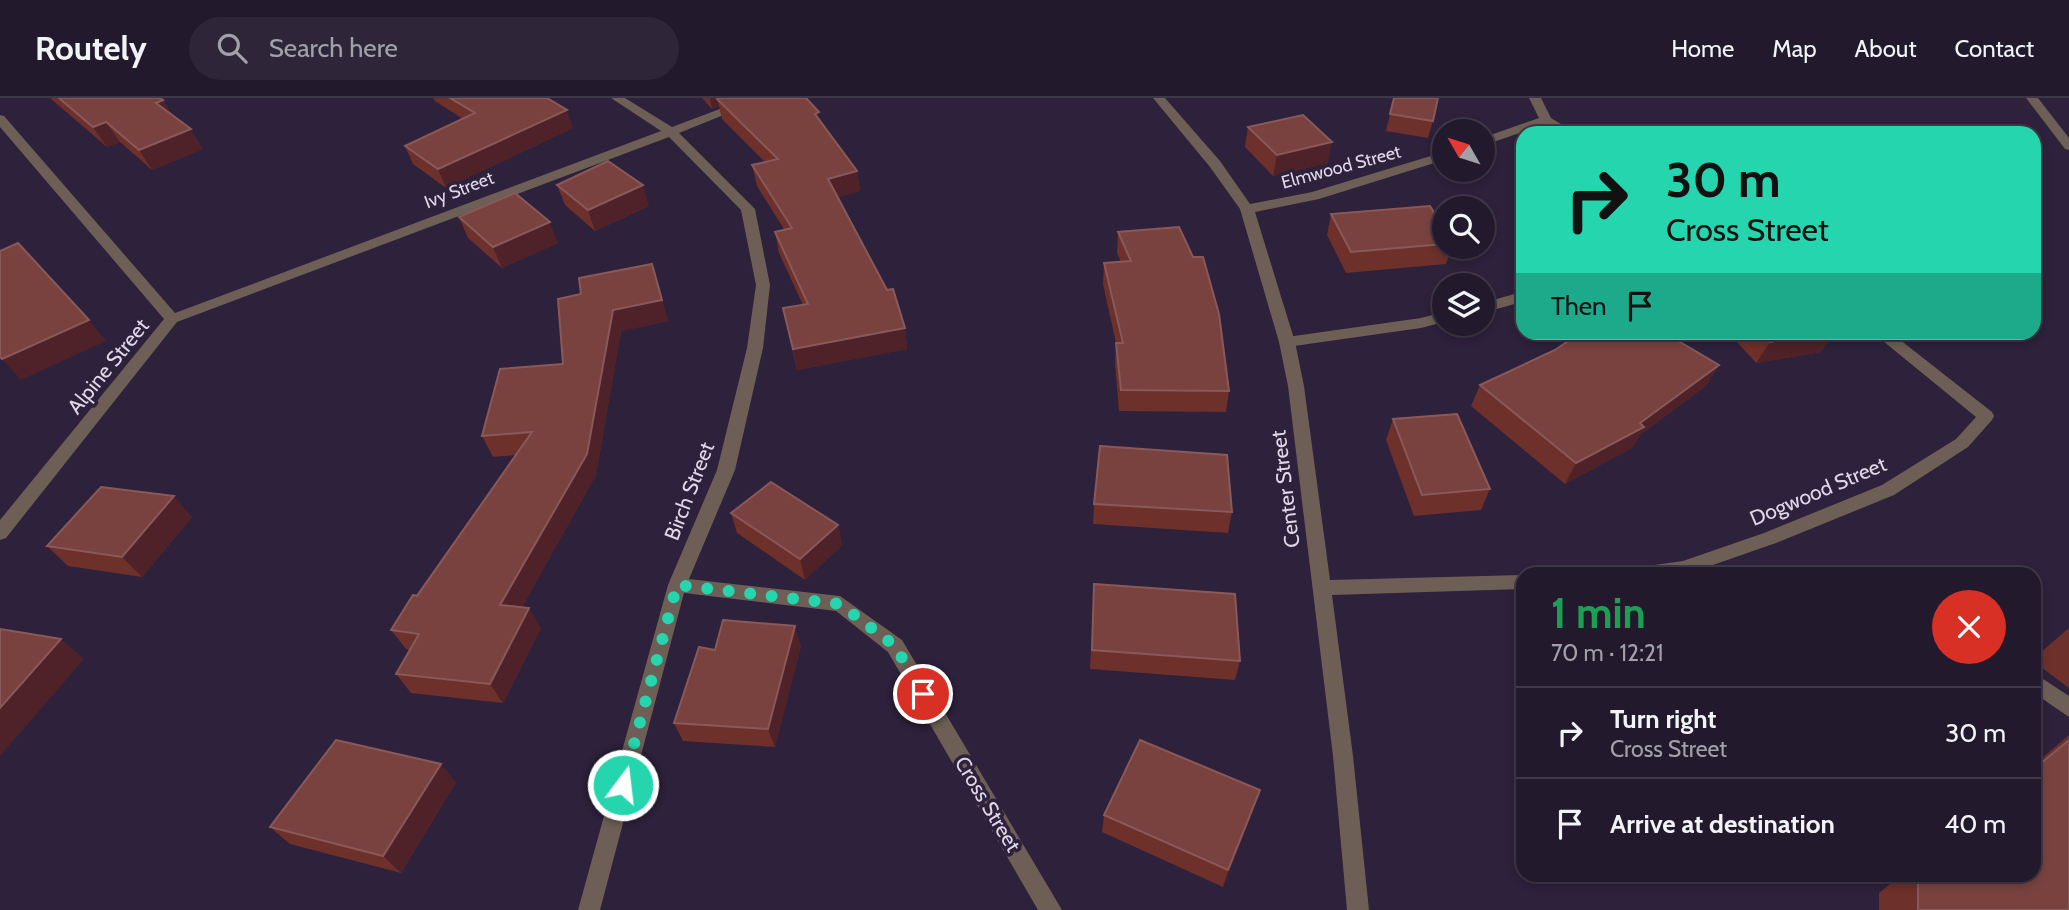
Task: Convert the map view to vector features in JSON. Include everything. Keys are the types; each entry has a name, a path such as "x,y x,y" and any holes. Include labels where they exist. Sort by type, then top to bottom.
{"street":[{"name":"Birch Street","path":"589,910 677,585 726,470 755,348 763,285 748,209 670,131 617,98"},
{"name":"Ivy Street","path":"172,319 760,98"},
{"name":"Center Street","path":"1159,98 1215,164 1247,209 1287,342 1296,386 1343,756 1358,910"},
{"path":"1535,98 1546,120 1557,126"},
{"path":"2032,98 2069,146"},
{"name":"Alpine Street","path":"0,119 172,319 0,533"},
{"path":"1529,126 1546,120"},
{"path":"1495,138 1516,130"},
{"name":"Elmwood Street","path":"1247,209 1314,196 1432,160"},
{"path":"1495,305 1516,300"},
{"path":"1287,342 1432,319"},
{"name":"Dogwood Street","path":"1686,567 1770,538 1888,490 1962,443 1986,416 1889,340"},
{"path":"1321,588 1516,582"},
{"name":"Cross Street","path":"677,585 840,604 895,646 1051,910"},
{"path":"2041,687 2069,708"}],"building":[{"path":"59,98 160,98 163,100 156,103 191,129 139,150 106,122 93,127"},
{"path":"450,98 547,98 567,110 438,169 405,146 475,113"},
{"path":"806,98 819,112 815,114 857,171 828,179 887,290 893,289 905,328 793,349 783,308 808,304 775,232 792,228 752,165 778,159 717,99"},
{"path":"1394,98 1438,98 1432,121 1390,114"},
{"path":"1303,115 1332,142 1277,155 1248,127"},
{"path":"608,161 643,185 588,210 557,185"},
{"path":"515,193 550,222 493,247 459,217"},
{"path":"1430,206 1432,245 1351,252 1331,214"},
{"path":"1179,227 1193,257 1203,257 1219,314 1229,391 1121,390 1116,343 1123,343 1104,263 1131,261 1118,232"},
{"path":"18,243 89,320 2,359 0,251"},
{"path":"652,264 662,300 613,310 587,454 500,605 529,608 490,684 396,674 419,634 391,630 413,595 417,596 532,432 482,436 500,369 563,364 558,299 581,294 579,278"},
{"path":"1569,340 1677,340 1719,365 1640,423 1644,427 1576,463 1480,385 1555,350"},
{"path":"1457,414 1490,489 1422,495 1393,419"},
{"path":"1100,446 1227,455 1232,512 1094,504"},
{"path":"771,482 838,525 800,559 731,513"},
{"path":"101,487 174,496 122,557 47,546"},
{"path":"1094,584 1235,594 1240,661 1092,650"},
{"path":"723,620 795,626 768,729 674,723 699,647 715,650"},
{"path":"0,629 61,639 0,708"},
{"path":"336,740 441,764 383,856 270,827"},
{"path":"1140,740 1260,790 1228,870 1104,815"},
{"path":"2069,740 2069,910 1918,910 1918,882 2041,882 2041,763"}],"route":[{"path":"623,785 677,585 840,604 895,646 923,694"}]}
